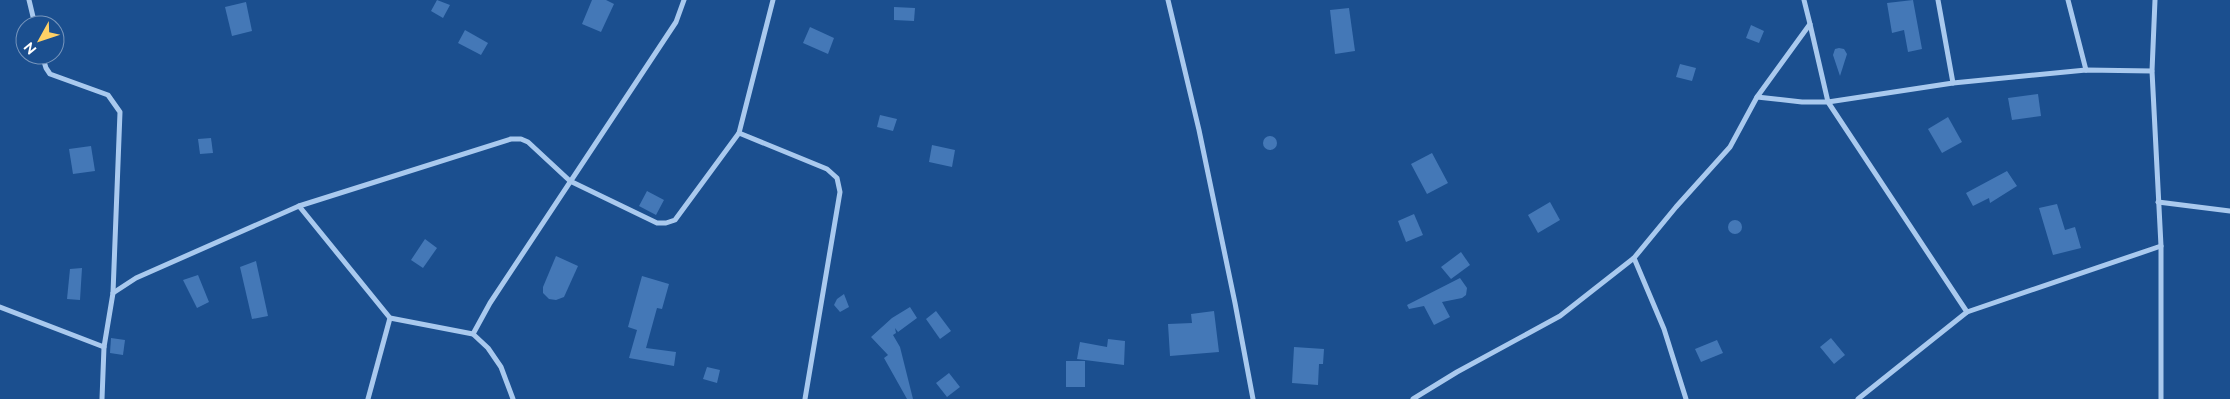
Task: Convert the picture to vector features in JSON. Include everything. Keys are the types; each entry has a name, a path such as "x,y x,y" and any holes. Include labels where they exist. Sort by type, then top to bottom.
{"street":[{"path":"28,0 32,15"},
{"path":"473,334 490,303 676,22 684,0"},
{"path":"113,293 144,274 299,206 511,139 521,139 528,142 570,181 657,223 666,223 674,220 739,133 774,0"},
{"path":"1168,0 1201,139 1253,399"},
{"path":"1804,0 1828,102 1967,312"},
{"path":"1938,0 1953,83"},
{"path":"2068,0 2086,70"},
{"path":"2155,0 2152,71 2162,246 2161,399"},
{"path":"1413,399 1457,372 1560,316 1634,258 1676,207 1730,147 1758,97 1810,24"},
{"path":"45,65 50,74 108,95 120,112 113,293 104,347 102,399"},
{"path":"1758,97 1802,102 1828,102 1953,83 2086,70 2152,71"},
{"path":"739,133 827,169 837,178 840,192 805,399"},
{"path":"2158,202 2230,212"},
{"path":"299,206 390,318 473,334 488,348 501,367 513,399"},
{"path":"1858,399 1967,312 2162,246"},
{"path":"1634,258 1664,329 1686,399"},
{"path":"0,308 104,347"},
{"path":"368,399 390,318"}],"building":[{"path":"437,0 450,5 443,18 431,11"},
{"path":"592,0 606,0 614,4 601,32 582,24"},
{"path":"1913,0 1922,49 1908,52 1904,30 1892,33 1887,3"},
{"path":"246,2 252,31 232,36 225,7"},
{"path":"894,7 915,8 914,21 894,20"},
{"path":"1349,8 1355,51 1335,54 1330,10"},
{"path":"1751,25 1764,31 1759,43 1746,38"},
{"path":"810,27 834,38 828,54 803,43"},
{"path":"465,30 488,43 481,55 458,43"},
{"path":"1835,49 1844,49 1847,54 1840,76 1833,55"},
{"path":"1680,64 1696,68 1692,81 1676,77"},
{"path":"2038,94 2041,116 2012,120 2008,98"},
{"path":"880,115 897,119 893,131 877,127"},
{"path":"1948,117 1962,142 1942,153 1928,129"},
{"path":"1270,136 1275,138 1277,143 1275,148 1270,150 1265,148 1263,143 1265,138"},
{"path":"211,138 213,153 200,154 198,139"},
{"path":"932,145 955,150 952,167 929,162"},
{"path":"91,146 95,171 73,174 69,149"},
{"path":"1432,153 1448,183 1427,194 1411,164"},
{"path":"2007,171 2017,186 1990,203 1989,198 1973,206 1966,193"},
{"path":"647,191 664,200 656,215 639,206"},
{"path":"1550,202 1560,220 1538,233 1528,215"},
{"path":"2057,204 2065,230 2075,227 2081,248 2053,255 2039,208"},
{"path":"1414,214 1423,235 1406,242 1398,221"},
{"path":"1732,220 1738,220 1742,227 1738,234 1732,234 1728,230 1728,224"},
{"path":"425,239 437,248 423,268 411,260"},
{"path":"1461,252 1470,265 1451,279 1441,267"},
{"path":"556,256 578,266 564,297 556,300 549,299 543,293 543,287"},
{"path":"256,261 268,316 252,319 240,267"},
{"path":"82,268 80,300 67,299 70,269"},
{"path":"198,275 209,302 197,308 183,280"},
{"path":"642,276 669,284 662,309 657,308 646,348 676,352 674,366 629,358 637,330 628,327"},
{"path":"1460,278 1467,288 1466,295 1462,298 1442,302 1450,317 1434,325 1424,306 1409,309 1407,305"},
{"path":"844,294 849,307 840,312 834,305 837,299"},
{"path":"910,307 917,318 898,332 895,328 896,333 893,335 900,347 913,399 907,399 884,358 888,355 871,337 892,318"},
{"path":"936,311 951,331 940,339 926,319"},
{"path":"1214,311 1219,352 1170,356 1168,324 1192,323 1191,314"},
{"path":"111,338 125,340 123,355 110,353"},
{"path":"1831,338 1845,355 1834,364 1820,347"},
{"path":"1108,339 1125,341 1124,365 1077,359 1080,342 1107,347"},
{"path":"1717,340 1723,353 1701,362 1695,349"},
{"path":"1294,347 1324,349 1323,364 1319,364 1318,385 1292,383"},
{"path":"1066,361 1085,361 1085,387 1066,387"},
{"path":"707,367 720,370 717,383 703,379"},
{"path":"949,373 960,387 947,397 936,383"}]}
